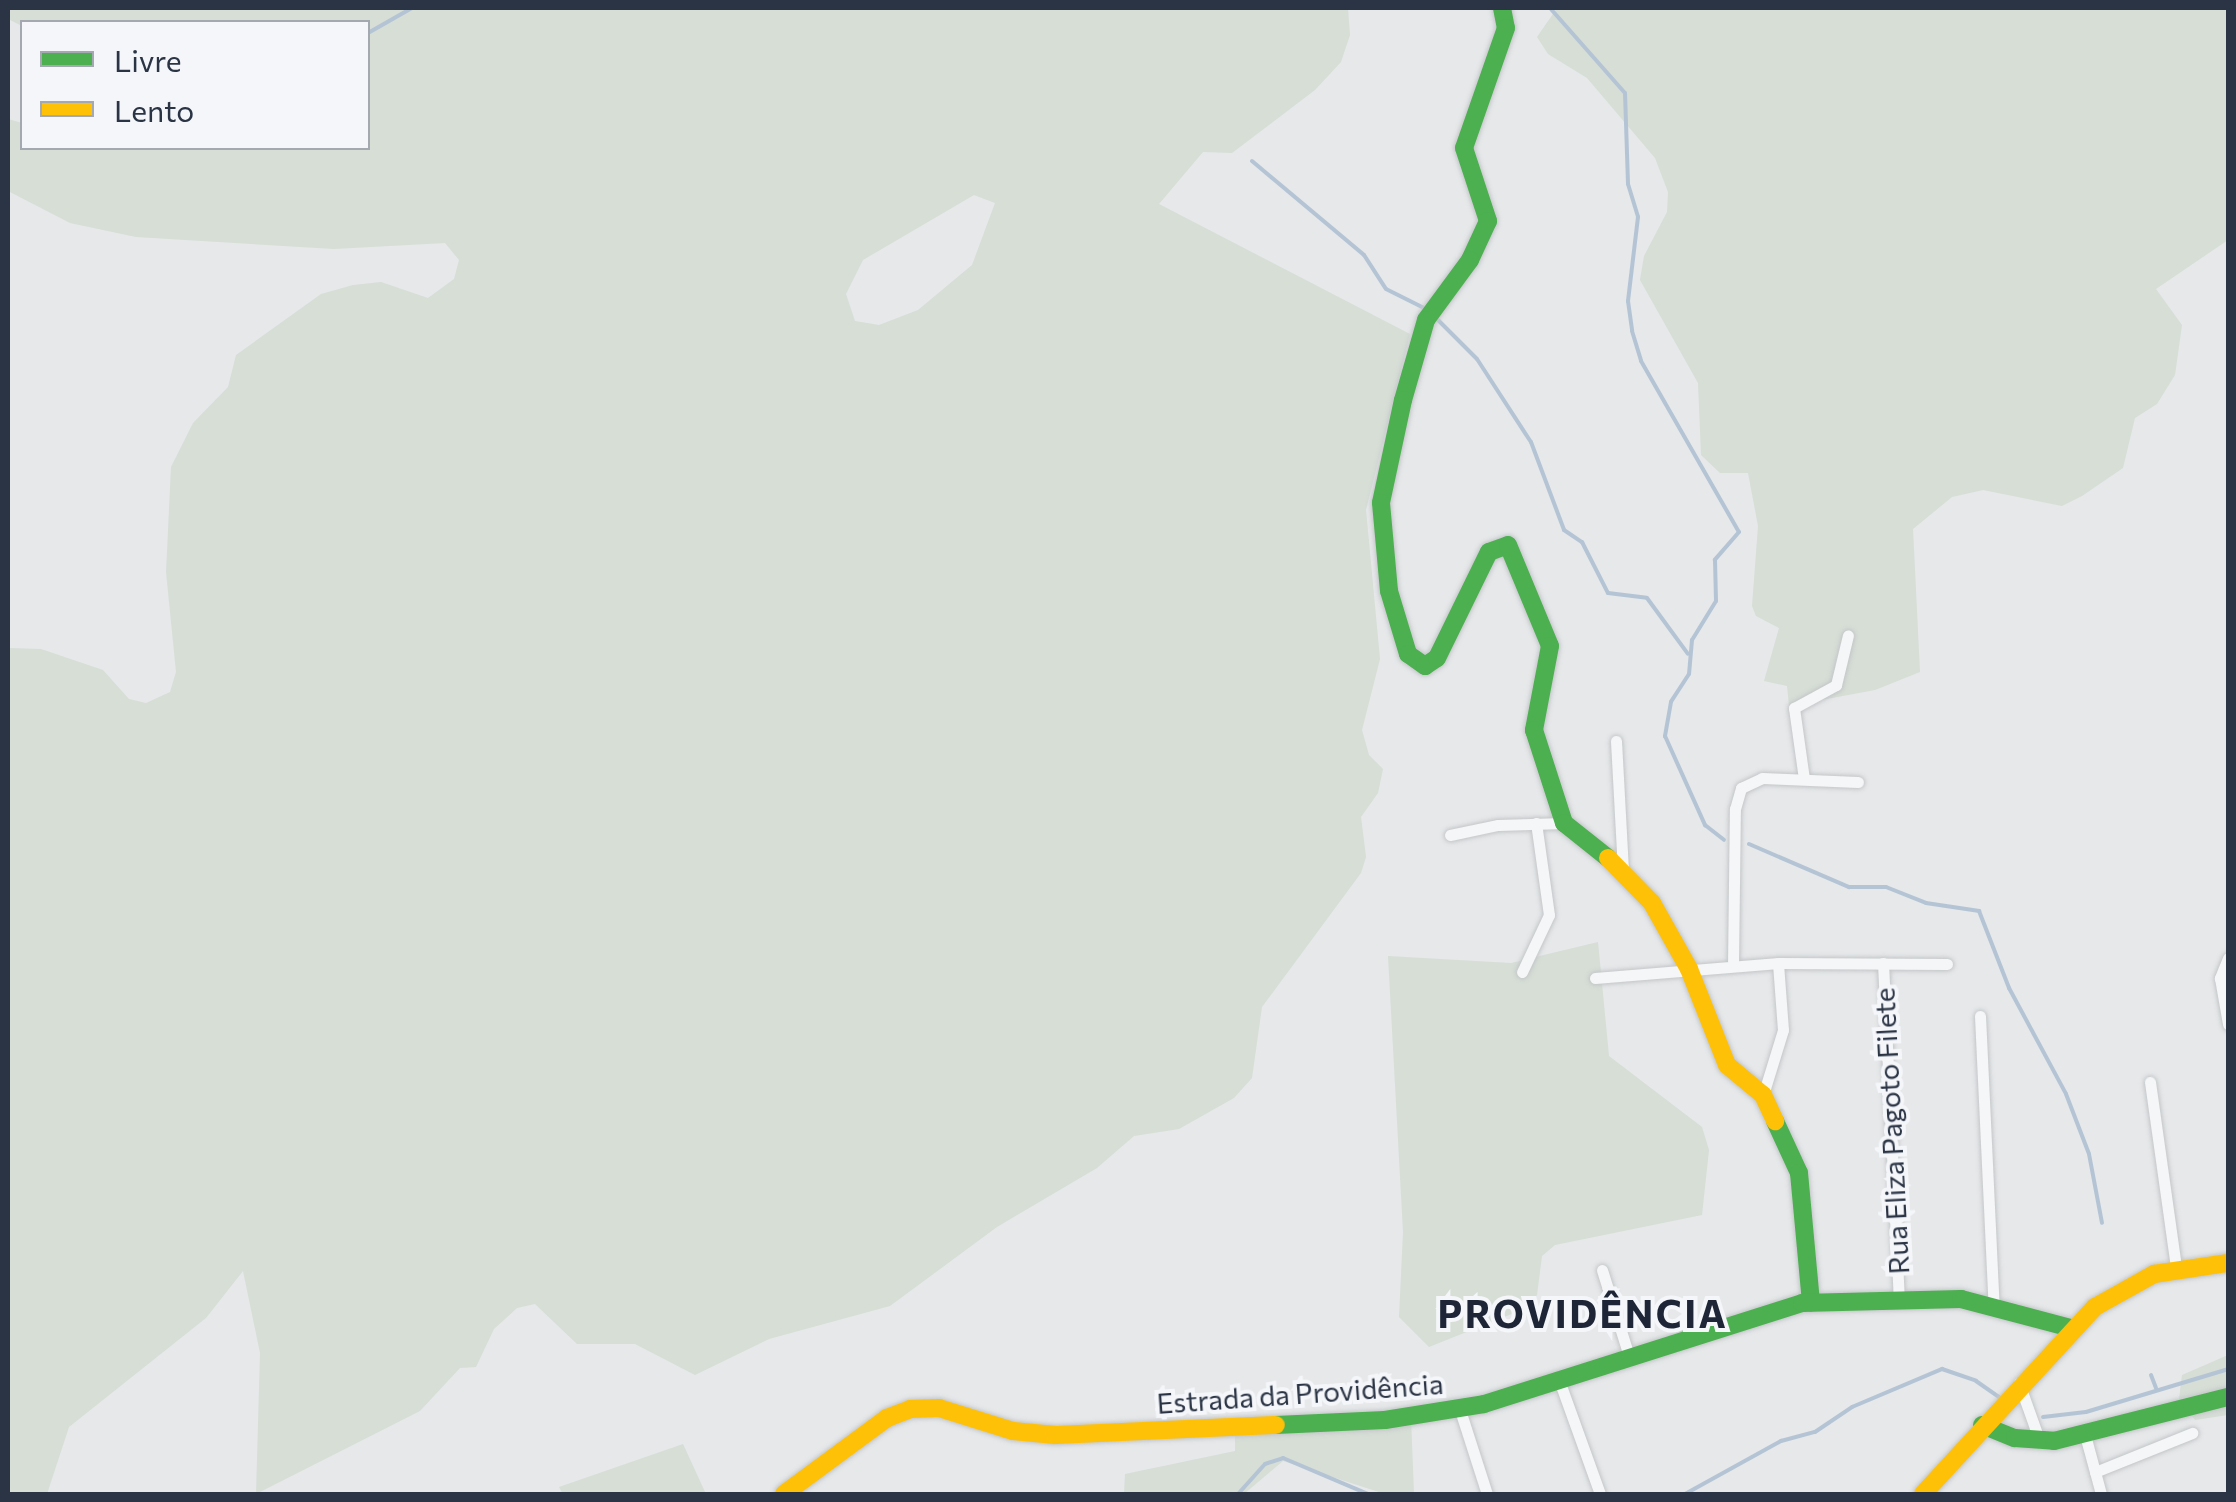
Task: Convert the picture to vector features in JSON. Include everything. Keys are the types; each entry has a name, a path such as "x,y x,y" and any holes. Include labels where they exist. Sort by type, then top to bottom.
{"street":[{"path":"1502,8 1506,28 1464,148 1488,220 1422,330 1381,503 1380,539 1408,654 1425,666 1437,658 1489,552 1501,545 1513,550 1550,646 1535,738 1564,823 1624,870 1652,903 1689,969 1726,1065 1764,1096 1799,1173 1811,1302"},
{"path":"1804,778 1794,708 1836,685 1848,636"},
{"path":"1616,741 1624,870"},
{"path":"1733,965 1735,800 1746,784 1772,778 1858,782"},
{"path":"1522,972 1548,915 1536,823"},
{"path":"1450,835 1564,823"},
{"path":"2228,958 2220,978 2228,1024"},
{"path":"1764,1096 1784,1030 1778,963"},
{"path":"1596,978 1778,963 1947,964"},
{"name":"Rua Eliza Pagoto Filete","path":"1883,963 1899,1299"},
{"path":"1980,1016 1994,1308"},
{"path":"2150,1082 2176,1268"},
{"path":"1923,1494 2070,1328 2117,1292 2176,1268 2228,1264"},
{"path":"1602,1270 1629,1356"},
{"name":"Estrada da Providência","path":"784,1494 888,1418 910,1409 939,1408 1013,1431 1055,1434 1385,1420 1460,1410 1811,1302 1961,1299 2070,1328"},
{"path":"1559,1380 1600,1494"},
{"path":"2014,1388 2040,1442"},
{"path":"1988,1419 2040,1442 2086,1435 2228,1397"},
{"path":"1460,1410 1487,1494"},
{"path":"2095,1472 2192,1433"},
{"path":"2086,1435 2101,1494"}],"shaded area":[{"path":"8,8 1348,8 1350,35 1341,62 1315,90 1232,153 1203,152 1159,204 1410,334 1366,510 1380,659 1362,730 1369,755 1383,769 1378,793 1361,817 1366,857 1361,873 1262,1007 1252,1078 1234,1098 1179,1129 1134,1136 1097,1168 997,1227 890,1306 769,1339 695,1375 635,1344 577,1344 535,1304 517,1308 494,1329 476,1367 460,1368 420,1411 256,1494 260,1353 243,1271 206,1318 69,1427 47,1494 8,1494 8,648 41,649 103,670 129,699 146,703 170,692 176,672 166,572 171,467 193,423 228,387 236,355 321,294 381,282 428,298 454,279 459,260 445,243 334,249 136,237 70,223 8,191 8,119 20,122 20,150 370,150 370,20 20,20 20,25 8,19","holes":["974,195 995,203 972,265 918,310 879,325 855,321 846,294 863,260"]},
{"path":"1557,8 2228,8 2228,240 2156,289 2182,325 2175,375 2157,404 2135,418 2123,468 2082,496 2062,506 1983,490 1952,497 1913,529 1920,672 1875,690 1789,706 1787,686 1764,681 1779,628 1756,616 1752,606 1758,526 1748,473 1720,473 1701,455 1698,383 1640,280 1644,256 1667,212 1668,192 1655,158 1587,78 1548,54 1537,37"},
{"path":"1598,942 1609,1056 1702,1127 1709,1150 1702,1215 1555,1245 1542,1256 1537,1295 1524,1309 1429,1347 1399,1317 1403,1232 1388,956 1511,963"},
{"path":"2228,1355 2228,1415 2195,1420 2179,1399 2182,1375"},
{"path":"1411,1418 1414,1494 1385,1494 1283,1461 1244,1494 1124,1494 1125,1474 1235,1451 1235,1425"},
{"path":"683,1444 706,1494 563,1494 559,1487"}],"waterway":[{"path":"370,32 412,8"},
{"path":"1550,8 1625,93 1628,184 1638,217 1628,301 1632,331 1641,361 1739,532 1715,560 1716,601 1692,640 1689,674 1671,702 1665,736 1705,825 1724,840"},
{"path":"1252,161 1364,255 1386,289 1428,310"},
{"path":"1435,317 1477,359 1531,442 1564,530 1582,542 1608,593 1647,598 1688,654"},
{"path":"1749,844 1849,887 1886,887 1926,903 1979,911 2009,988 2066,1094 2089,1154 2102,1223"},
{"path":"1685,1494 1781,1441 1815,1432 1852,1407 1942,1369 1976,1381 2003,1400"},
{"path":"2043,1417 2086,1412 2228,1369"},
{"path":"2151,1375 2156,1388"},
{"path":"1238,1494 1265,1464 1283,1458 1368,1494"}],"traffic: fast":[{"path":"1502,8 1506,28 1464,148 1488,221 1470,260 1426,320 1403,400 1381,503 1389,591 1408,654 1425,666 1437,658 1489,552 1508,545 1550,646 1534,730 1564,823 1608,858"},
{"path":"1775,1121 1799,1173 1811,1302"},
{"path":"1276,1425 1385,1420 1484,1404 1802,1303 1961,1299 2071,1328"},
{"path":"1982,1425 2015,1438 2054,1441 2228,1397"}],"traffic: slow":[{"path":"1608,858 1652,903 1689,969 1727,1065 1763,1095 1775,1121"},
{"path":"1923,1494 2095,1307 2154,1274 2228,1263"},
{"path":"784,1494 887,1418 910,1409 939,1408 1013,1431 1055,1435 1276,1425"}],"district":[{"name":"PROVIDÊNCIA","path":"1583,1313"}]}
